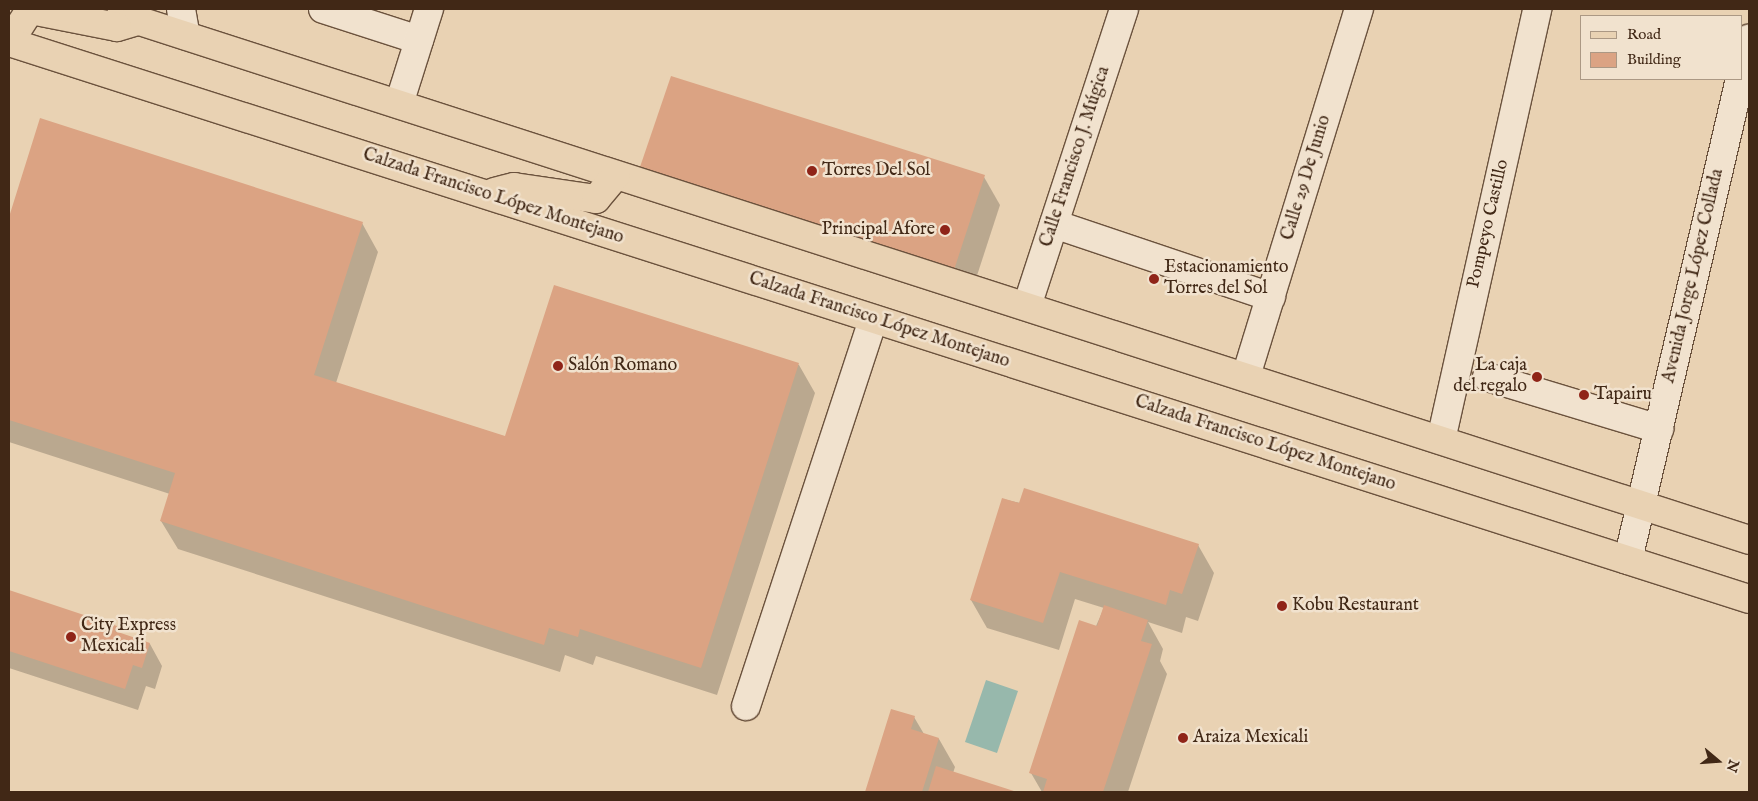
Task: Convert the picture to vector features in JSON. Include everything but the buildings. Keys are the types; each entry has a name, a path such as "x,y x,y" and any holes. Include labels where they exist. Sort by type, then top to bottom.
{"main road":[{"path":"100,9 1246,376 1749,540"},
{"path":"9,42 30,10 117,26 137,20"},
{"name":"Calzada Francisco López Montejano","path":"9,42 1749,599"},
{"path":"482,194 514,187 596,199 616,175"}],"street":[{"path":"181,9 186,36"},
{"path":"323,9 418,40"},
{"path":"399,104 429,9"},
{"name":"Calle Francisco J. Múgica","path":"1027,306 1124,9"},
{"name":"Calle 29 De Junio","path":"1246,376 1359,9"},
{"name":"Pompeyo Castillo","path":"1441,440 1537,9"},
{"path":"1743,66 1749,39"},
{"name":"Avenida Jorge López Collada","path":"1628,560 1740,80"},
{"path":"1054,224 1270,297"},
{"path":"746,706 873,319"},
{"path":"1486,377 1659,429"}],"water":[{"path":"986,680 1018,691 997,753 965,742"}],"place":[{"name":"Torres Del Sol","path":"812,171"},
{"name":"Principal Afore","path":"945,230"},
{"name":"Estacionamiento Torres del Sol","path":"1154,279"},
{"name":"Salón Romano","path":"558,366"},
{"name":"La caja del regalo","path":"1537,377"},
{"name":"Tapairu","path":"1584,395"},
{"name":"Kobu Restaurant","path":"1282,606"},
{"name":"City Express Mexicali","path":"71,637"},
{"name":"Araiza Mexicali","path":"1183,738"}]}
